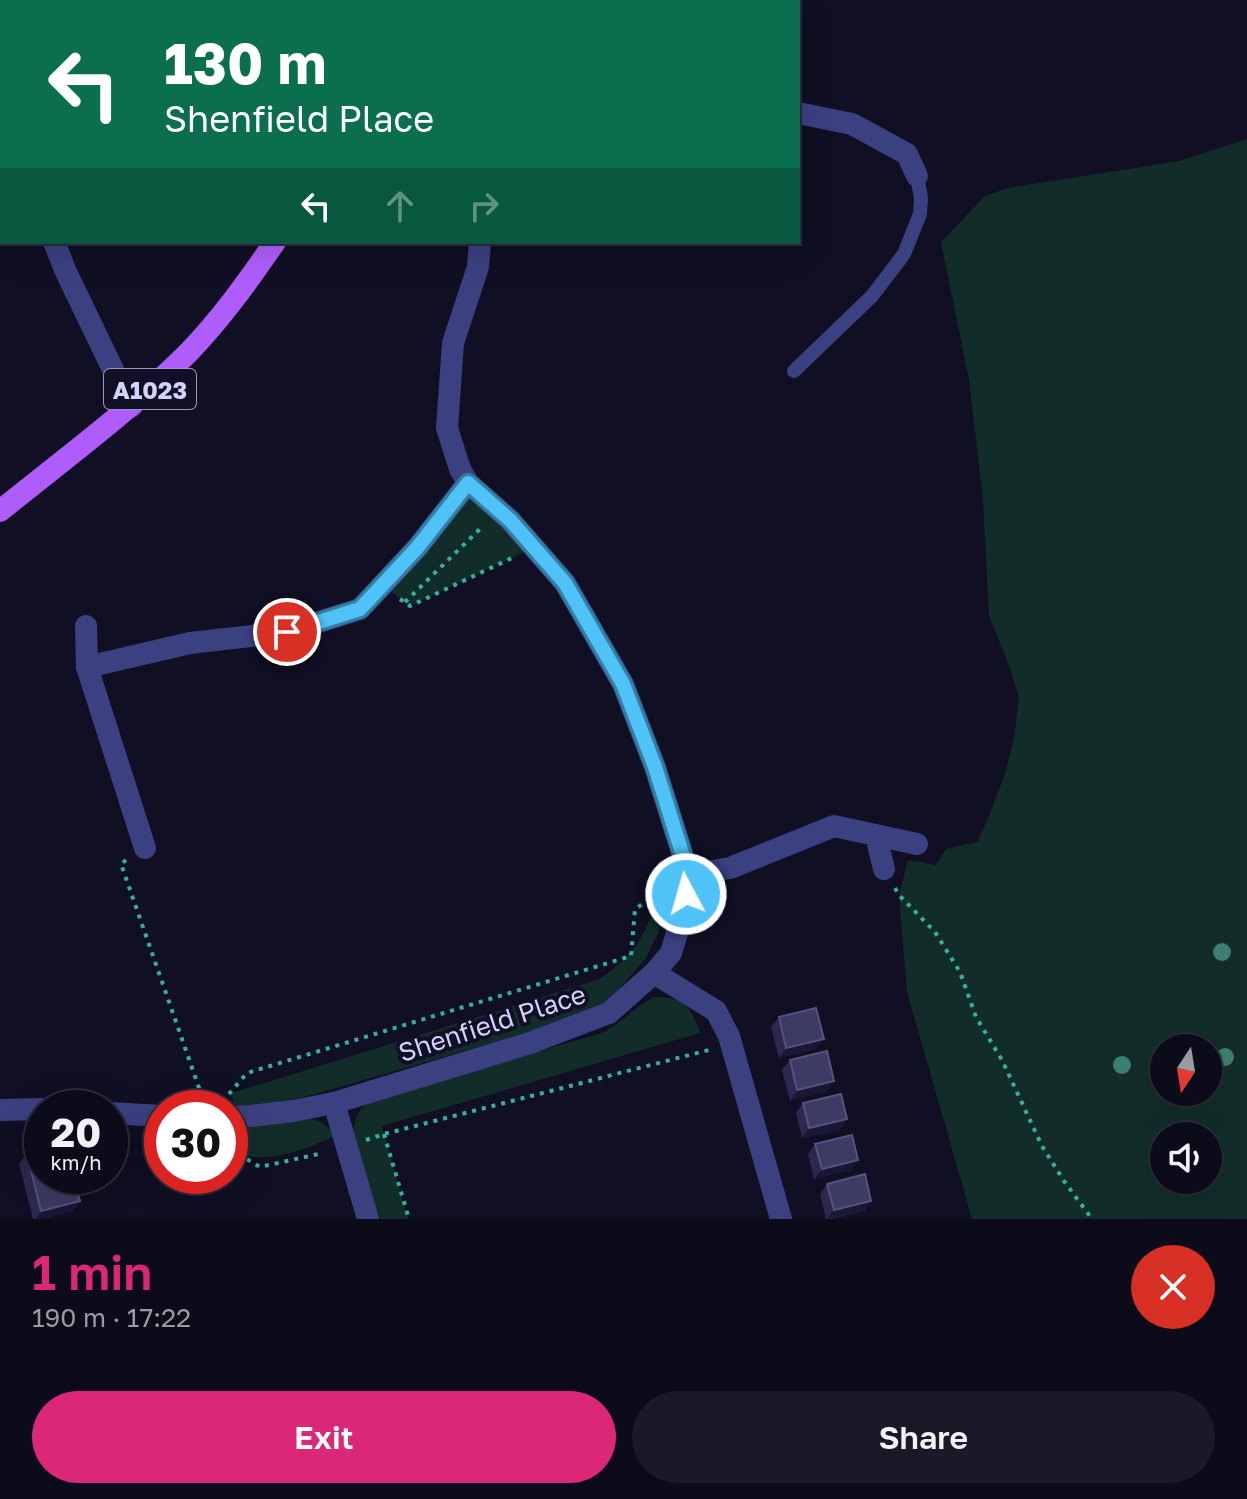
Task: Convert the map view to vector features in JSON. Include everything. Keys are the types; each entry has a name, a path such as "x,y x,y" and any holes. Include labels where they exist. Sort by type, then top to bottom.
{"main road":[{"name":"A1023","path":"0,511 131,407 190,351 236,299 274,244"}],"street":[{"path":"800,113 852,124 907,154 917,176"},
{"path":"55,244 131,407"},
{"name":"Shenfield Place","path":"248,1115 334,1103 530,1043 609,1013 654,973 671,953 683,913 689,875 655,767 623,684 565,583 510,520 468,483 460,469 447,428 453,343 478,267 480,244"},
{"path":"87,667 190,643 287,632 360,609 417,548 468,483"},
{"path":"86,626 87,667 145,848"},
{"path":"689,875 730,868 834,826 917,844"},
{"path":"876,836 884,869"},
{"path":"654,973 716,1011 731,1044 781,1219"},
{"path":"334,1103 368,1219"},
{"path":"0,1110 24,1109"}],"lane":[{"path":"794,371 872,296 904,254 920,214 917,176"}],"path":[{"path":"405,602 499,510"},
{"path":"383,585 410,606 520,554"},
{"path":"145,848 121,864 200,1090"},
{"path":"884,869 899,895 935,932 960,972 976,1017 1002,1060 1042,1146 1092,1219"},
{"path":"238,1090 247,1073 631,956 635,909 689,875"},
{"path":"248,1160 260,1167 347,1148 384,1134 731,1044"},
{"path":"384,1134 409,1219"}],"green space":[{"path":"1247,139 1247,1219 972,1219 907,992 899,895 908,860 936,865 946,849 977,842 1005,774 1014,738 1019,697 989,616 983,500 969,380 941,242 985,196 1008,188 1179,161"},
{"path":"468,483 533,548 410,606 383,585"},
{"path":"668,887 658,933 646,958 613,996 595,1010 578,1018 312,1095 248,1106 248,1090 242,1090 597,980 620,964 638,943 650,919 656,891"},
{"path":"654,997 679,1001 693,1016 700,1033 382,1126 408,1219 380,1219 354,1134 356,1117 367,1103 375,1098 602,1033"},
{"path":"311,1119 325,1125 335,1136 285,1154 251,1156 248,1155 248,1127"}],"building":[{"path":"816,1008 824,1039 786,1048 779,1017"},
{"path":"827,1051 834,1081 797,1090 790,1060"},
{"path":"841,1094 847,1119 809,1128 803,1103"},
{"path":"852,1135 858,1160 822,1169 815,1144"},
{"path":"865,1174 871,1201 834,1210 827,1184"},
{"path":"37,1194 78,1194 80,1201 41,1211"}],"route":[{"path":"287,632 360,609 417,548 468,483 510,520 565,583 623,684 655,767 689,875 686,894"}]}
